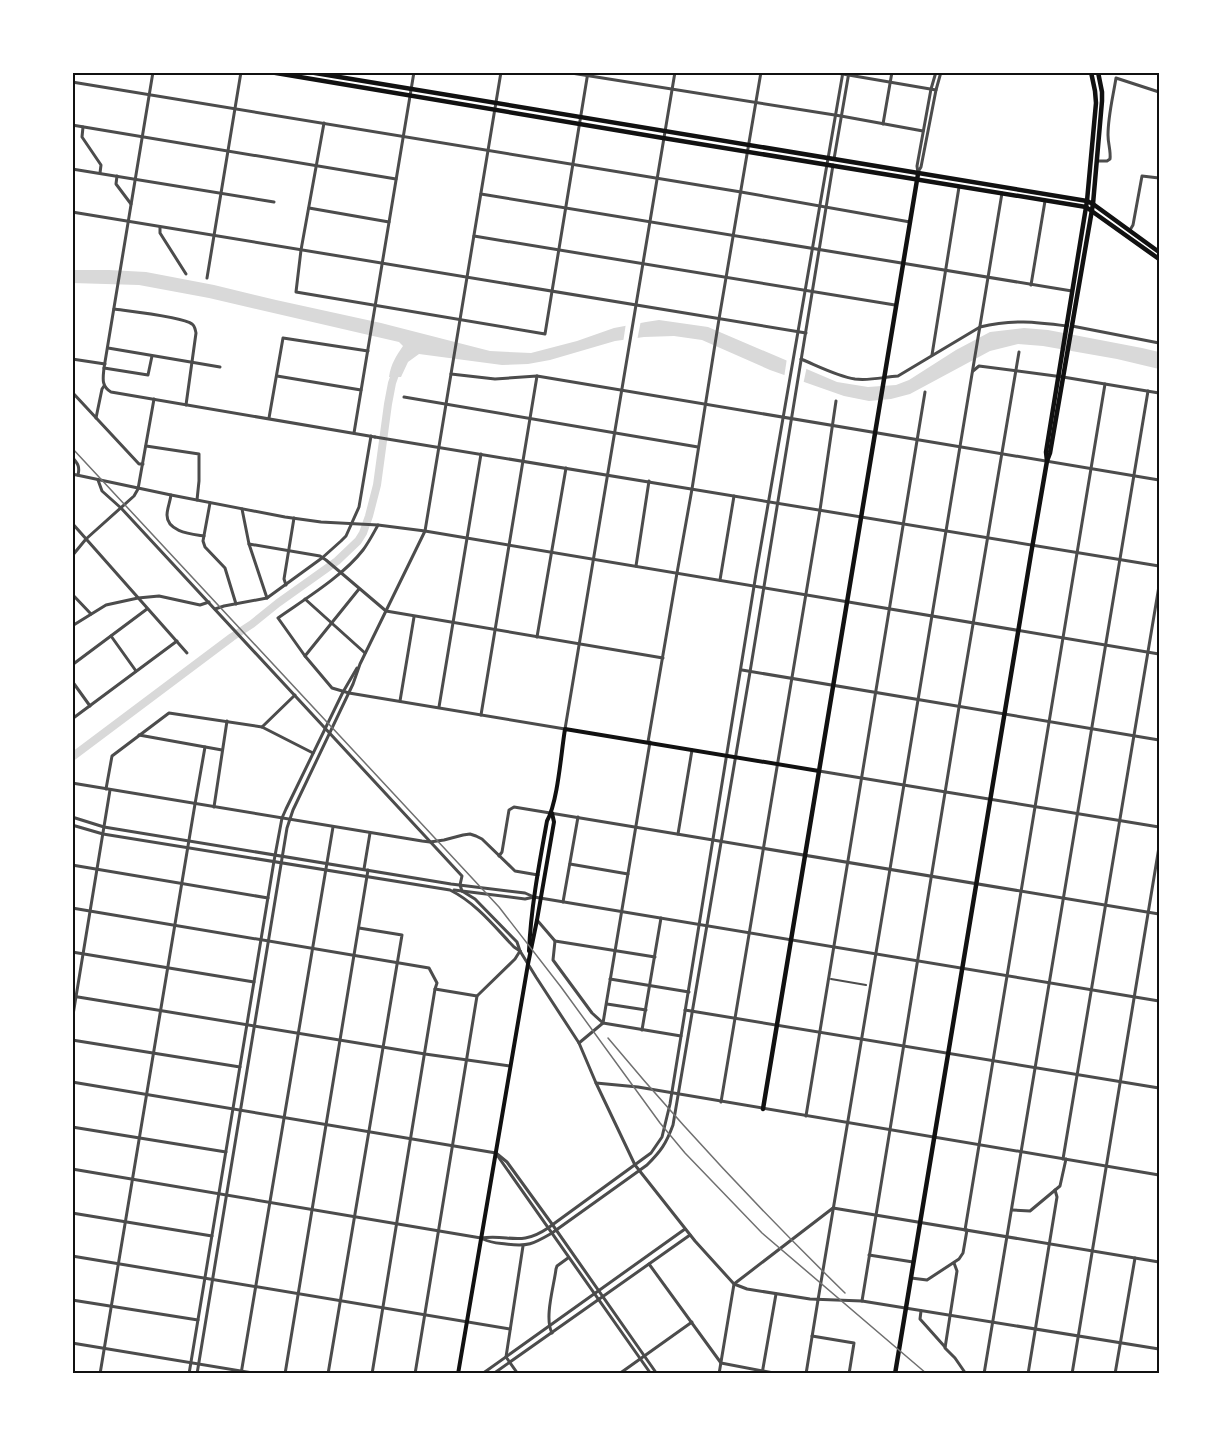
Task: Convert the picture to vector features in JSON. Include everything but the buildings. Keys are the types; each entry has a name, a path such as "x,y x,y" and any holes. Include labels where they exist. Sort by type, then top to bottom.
{"main road":[{"path":"270,72 748,152 833,162 1086,204 1159,259"},
{"path":"309,72 749,145 826,161"},
{"path":"1069,329 1072,291 1086,204 1096,103 1091,72"},
{"path":"895,1374 1047,461 1046,452 1093,204 1102,101 1098,72"},
{"path":"917,176 1045,200 1093,204 1159,252"},
{"path":"763,1109 917,176"},
{"path":"458,1374 554,822 552,813 565,729 819,771"},
{"path":"528,964 530,919 547,821 552,813"}],"street":[{"path":"96,418 104,386 105,366 153,72"},
{"path":"207,278 241,72"},
{"path":"354,433 414,72"},
{"path":"197,1374 289,819 349,693 365,653 425,531 501,72"},
{"path":"564,72 588,74 923,131"},
{"path":"378,525 363,550 305,599 278,618 305,656 332,688 343,692 565,729 675,72"},
{"path":"579,1043 603,1023 607,1004 676,573 761,72"},
{"path":"831,72 849,73 936,90"},
{"path":"883,124 892,72"},
{"path":"917,176 923,131 936,72"},
{"path":"917,176 921,167 941,72"},
{"path":"481,1238 492,1236 522,1239 540,1233 651,1153 662,1137 686,1010 789,380 842,73"},
{"path":"72,1170 439,1230 491,1242 523,1246 552,1233 640,1171 667,1143 673,1125 693,1011 849,73"},
{"path":"324,123 301,250 296,292 545,334 588,74"},
{"path":"1097,160 1110,159 1108,136 1116,78 1159,92"},
{"path":"72,82 910,222"},
{"path":"72,125 396,179"},
{"path":"83,127 82,137 101,165 100,173"},
{"path":"72,169 274,202"},
{"path":"117,176 116,184 131,204"},
{"path":"1130,230 1133,225 1142,176 1159,178"},
{"path":"932,356 960,185"},
{"path":"806,1374 1002,193"},
{"path":"481,194 1072,291"},
{"path":"1031,285 1045,200"},
{"path":"309,208 389,222"},
{"path":"72,212 806,333"},
{"path":"160,227 160,233 186,274"},
{"path":"474,236 896,305"},
{"path":"114,309 170,318 191,323 195,327 186,405"},
{"path":"801,361 855,379 884,379 898,376 980,327 1030,321 1159,343"},
{"path":"269,418 283,338 368,351"},
{"path":"108,348 220,367"},
{"path":"862,1301 1019,352"},
{"path":"72,359 148,375 152,355"},
{"path":"973,371 979,366 1159,393"},
{"path":"451,374 495,379 537,376 1159,480"},
{"path":"276,375 361,390"},
{"path":"482,715 537,376"},
{"path":"911,1278 927,1280 954,1263 963,1253 1006,976 1106,384"},
{"path":"104,386 111,392 438,448 1159,566"},
{"path":"984,1374 1148,391"},
{"path":"72,392 140,464 143,464"},
{"path":"806,1116 925,392"},
{"path":"404,398 699,447"},
{"path":"72,556 134,496 138,489 154,399"},
{"path":"721,1102 820,510 836,400"},
{"path":"215,609 267,598 324,559 346,536 354,524 359,507 373,436"},
{"path":"146,447 199,454 200,481 197,500"},
{"path":"439,707 481,454"},
{"path":"72,457 80,467 78,476"},
{"path":"537,637 566,468"},
{"path":"72,474 138,489 294,518 425,531 1159,654"},
{"path":"98,480 102,490 209,602 462,876 460,885 462,891 475,898 517,942 520,951 579,1043 635,1165 685,1229 734,1284 747,1289 776,1294 818,1300 862,1301 1159,1349"},
{"path":"636,566 649,482"},
{"path":"171,495 167,517 169,523 182,531 204,536"},
{"path":"720,580 735,496"},
{"path":"210,503 203,541 205,547 225,568 236,604"},
{"path":"242,509 249,544 267,598"},
{"path":"286,585 284,579 294,518"},
{"path":"72,523 187,653"},
{"path":"249,544 289,550 324,559 386,611 663,658"},
{"path":"1012,1210 1030,1210 1060,1186 1159,586"},
{"path":"305,656 359,589"},
{"path":"72,594 91,614"},
{"path":"72,626 106,605 138,598 159,596 200,605 209,602"},
{"path":"305,599 365,653"},
{"path":"72,665 147,609"},
{"path":"400,701 414,616"},
{"path":"111,636 136,671"},
{"path":"72,719 177,641"},
{"path":"189,1374 282,818 324,728 360,664"},
{"path":"742,670 1159,740"},
{"path":"72,681 90,706"},
{"path":"262,728 295,695"},
{"path":"72,1021 74,996 103,834 112,756 169,713 262,728 313,753"},
{"path":"214,807 227,721"},
{"path":"139,735 222,750"},
{"path":"100,1374 205,747"},
{"path":"678,834 692,749"},
{"path":"819,771 1159,827"},
{"path":"72,783 430,842 470,834 482,839 515,871 538,875"},
{"path":"499,856 502,852 509,810 514,807 1159,914"},
{"path":"72,817 104,827 188,842 460,885 525,893 534,897 563,902 1159,1001"},
{"path":"563,902 578,818"},
{"path":"72,825 103,834 450,890 525,899 534,897"},
{"path":"241,1373 333,827"},
{"path":"363,869 370,833"},
{"path":"1072,1374 1159,847"},
{"path":"570,864 628,874"},
{"path":"72,865 268,898"},
{"path":"285,1374 368,870"},
{"path":"450,890 477,908 520,951"},
{"path":"475,898 478,894"},
{"path":"72,908 429,968 436,983 372,1374"},
{"path":"642,1030 661,918"},
{"path":"537,920 555,940 655,957"},
{"path":"328,1374 402,935 359,928"},
{"path":"555,940 552,956 557,967 592,1013 603,1023 681,1036"},
{"path":"415,1374 477,996 520,951"},
{"path":"72,952 254,982"},
{"path":"610,979 688,992"},
{"path":"831,979 866,985"},
{"path":"435,989 477,996"},
{"path":"74,996 510,1066"},
{"path":"607,1004 646,1010"},
{"path":"686,1010 1159,1088"},
{"path":"72,1040 240,1067"},
{"path":"72,1082 496,1153 507,1161 603,1296 651,1374"},
{"path":"596,1083 638,1087 1159,1175"},
{"path":"72,1126 226,1152"},
{"path":"496,1153 598,1300 657,1374"},
{"path":"1028,1374 1057,1197 1055,1190"},
{"path":"719,1374 734,1284 833,1208 1159,1262"},
{"path":"72,1212 212,1236"},
{"path":"482,1374 685,1229"},
{"path":"493,1374 690,1235"},
{"path":"518,1374 506,1357 523,1246"},
{"path":"869,1255 914,1262"},
{"path":"72,1256 510,1329"},
{"path":"552,1333 549,1327 549,1317 556,1269 568,1258"},
{"path":"1115,1374 1135,1258"},
{"path":"945,1348 957,1272 954,1263"},
{"path":"649,1264 721,1363 763,1373 779,1374"},
{"path":"763,1373 776,1294"},
{"path":"72,1300 198,1320"},
{"path":"921,1311 920,1319 955,1358 966,1374"},
{"path":"618,1374 692,1322"},
{"path":"812,1336 854,1343 849,1374"},
{"path":"72,1343 241,1373 259,1374"},
{"path":"1158,1374 1159,1367"}],"shaded area":[{"path":"72,270 146,272 214,285 381,323 490,351 531,353 614,328 659,320 708,327 837,382 868,387 896,385 909,380 956,350 990,332 1024,328 1048,330 1159,352 1159,369 1117,359 1018,344 990,351 910,394 869,401 844,396 770,370 702,340 674,336 615,341 528,364 502,365 419,354 408,362 401,377 389,377 394,360 403,346 399,342 209,298 139,285 72,283"}],"pier":[{"path":"641,320 637,341 623,343 626,323"},
{"path":"787,358 807,366 803,385 784,378"}],"waterway":[{"path":"72,757 337,561 358,541 369,516 377,485 388,404 397,369"}],"railway":[{"path":"72,448 499,907 561,987 660,1123 685,1153 762,1233 927,1374"},
{"path":"608,1038 723,1168 845,1293"}]}
